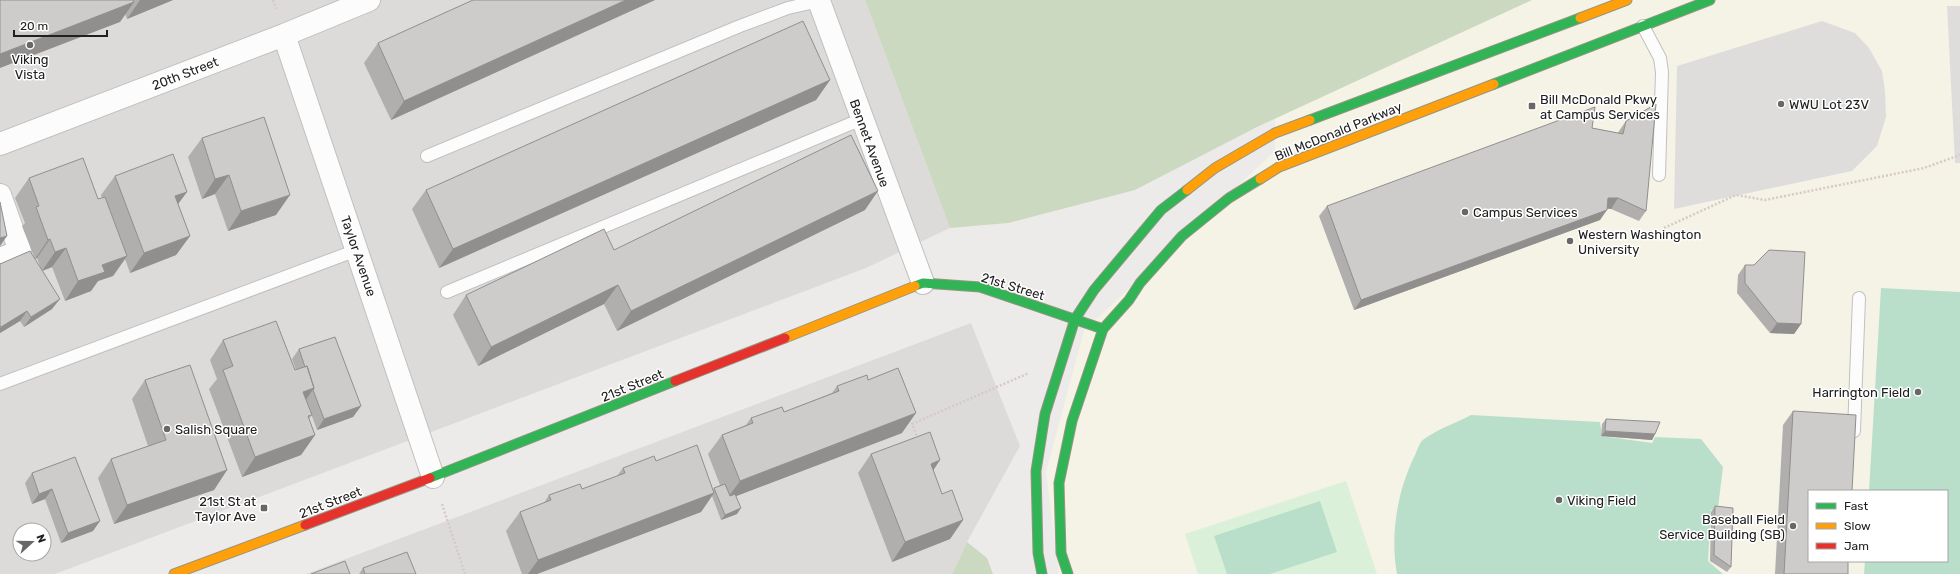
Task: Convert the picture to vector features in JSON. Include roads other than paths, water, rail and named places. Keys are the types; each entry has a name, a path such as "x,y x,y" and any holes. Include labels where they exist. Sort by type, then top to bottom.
{"main road":[{"name":"Bill McDonald Parkway","path":"1042,574 1038,553 1036,472 1045,414 1075,319 1094,290 1161,210 1216,168 1275,133 1627,0"},
{"name":"Bill McDonald Parkway","path":"1068,574 1061,553 1059,483 1072,421 1103,329 1129,300 1140,283 1182,236 1229,198 1279,167 1710,0"},
{"name":"21st Street","path":"174,574 433,477 923,283 980,287 1103,329"}],"street":[{"name":"20th Street","path":"0,144 284,35 368,0"},
{"name":"Bennet Avenue","path":"819,1 923,283"},
{"name":"Taylor Avenue","path":"284,35 433,477"},
{"path":"0,195 20,251 0,259"}],"lane":[{"path":"427,156 740,26 788,8 819,1"},
{"path":"1643,26 1660,58 1662,72 1659,175"},
{"path":"447,292 862,120"},
{"path":"0,384 357,250"},
{"path":"1853,444 1859,298"}],"place":[{"name":"Viking Vista","path":"30,45"},
{"name":"WWU Lot 23V","path":"1781,104"},
{"name":"Bill McDonald Pkwy at Campus Services","path":"1532,106"},
{"name":"Campus Services","path":"1465,212"},
{"name":"Western Washington University","path":"1570,241"},
{"name":"Harrington Field","path":"1918,392"},
{"name":"Salish Square","path":"167,429"},
{"name":"Viking Field","path":"1559,500"},
{"name":"21st St at Taylor Ave","path":"264,508"},
{"name":"Baseball Field Service Building (SB)","path":"1793,526"}]}
